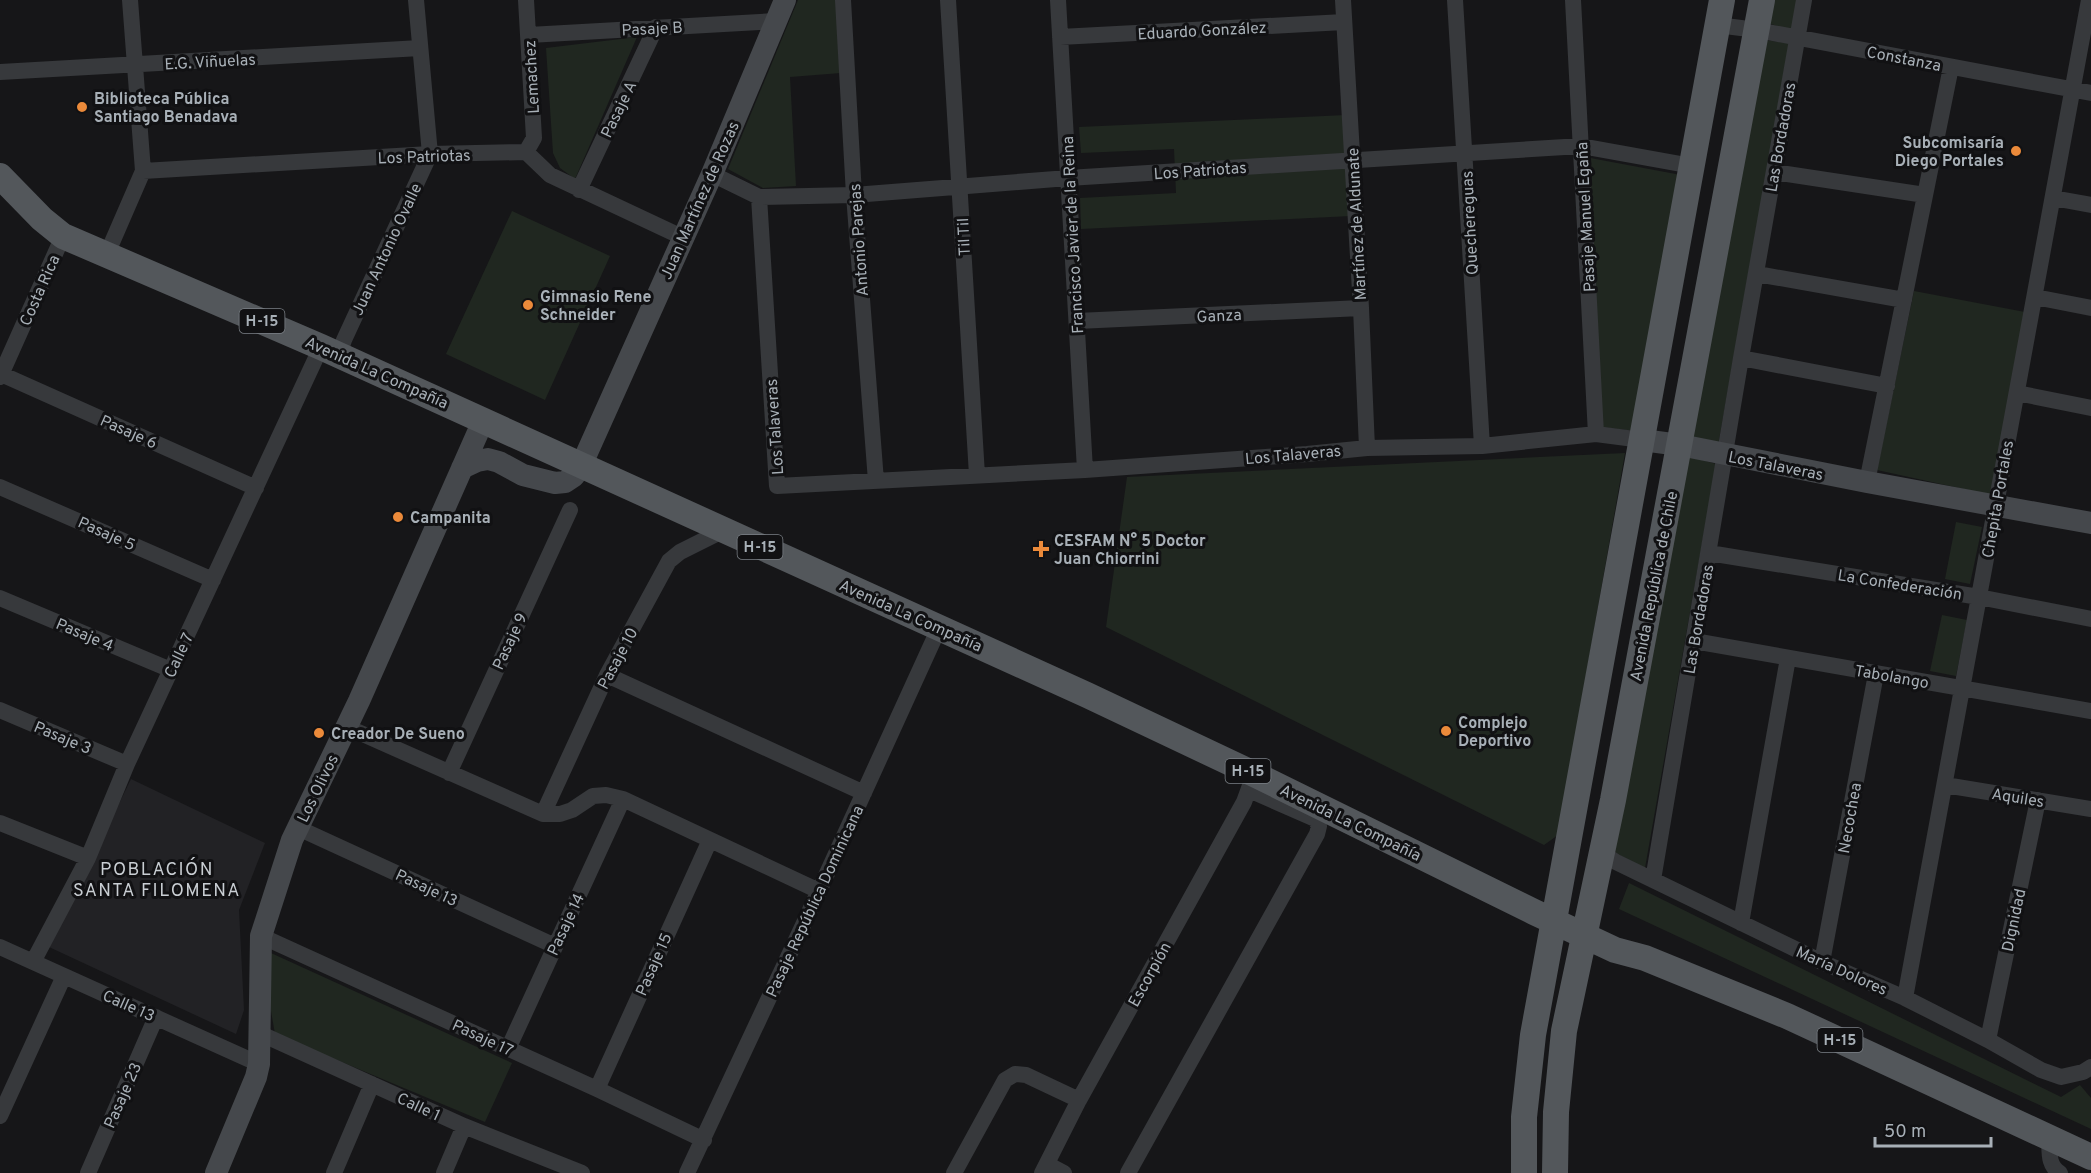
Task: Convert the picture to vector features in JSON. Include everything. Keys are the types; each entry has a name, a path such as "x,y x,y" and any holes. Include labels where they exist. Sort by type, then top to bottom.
{"main road":[{"name":"Avenida República de Chile","path":"1555,1173 1556,1112 1564,1031 1602,853 1762,0"},
{"path":"1524,1173 1524,1117 1533,1035 1719,12"},
{"name":"Avenida La Compañía","path":"0,176 42,219 63,236 330,351 939,628 1251,782 1615,950 1645,958 1787,1016 2091,1157"},
{"name":"Avenida La Compañía","path":"0,202 42,219"}],"street":[{"path":"107,254 143,171 130,0"},
{"path":"416,0 430,154"},
{"name":"Lemachez","path":"526,0 534,138 526,152"},
{"name":"Juan Martínez de Rozas","path":"581,466 712,174 785,0"},
{"name":"Antonio Parejas","path":"843,0 854,195 876,481"},
{"name":"Til Til","path":"948,0 977,475"},
{"name":"Francisco Javier de la Reina","path":"1058,0 1085,470"},
{"name":"Martínez de Aldunate","path":"1343,0 1367,448"},
{"name":"Quechereguas","path":"1455,0 1482,446"},
{"name":"Pasaje Manuel Egaña","path":"1574,0 1596,434"},
{"name":"Las Bordadoras","path":"1653,880 1804,0"},
{"name":"Chepita Portales","path":"1905,998 2089,0"},
{"name":"Constanza","path":"1719,12 1757,30 2091,93"},
{"name":"Pasaje B","path":"529,35 776,21"},
{"name":"Eduardo González","path":"1060,37 1344,22"},
{"name":"Pasaje A","path":"579,190 656,27"},
{"name":"E.G. Viñuelas","path":"0,72 420,48"},
{"path":"1867,482 1951,67"},
{"name":"Los Patriotas","path":"712,174 759,197 854,195 960,185 1581,146 1692,166"},
{"path":"526,152 550,175 682,237"},
{"name":"Los Patriotas","path":"143,171 430,154 526,152"},
{"name":"Juan Antonio Ovalle","path":"330,351 344,340 430,154"},
{"path":"1774,172 1925,195"},
{"name":"Los Talaveras","path":"759,197 777,486 1085,470 1367,448 1482,446 1596,434 1680,445 2091,523"},
{"path":"2053,198 2091,205"},
{"name":"Costa Rica","path":"1,376 63,236"},
{"path":"1756,273 1904,300"},
{"path":"2035,297 2091,308"},
{"name":"Ganza","path":"1077,321 1361,308"},
{"name":"Calle 7","path":"33,962 88,858 126,764 256,488 330,351"},
{"path":"1741,358 1887,386"},
{"name":"Pasaje 6","path":"1,376 256,488"},
{"path":"2017,393 2091,408"},
{"name":"Los Olivos","path":"216,1173 256,1077 259,1064 261,936 292,840 346,727 483,421"},
{"path":"462,468 488,459 499,462 523,475 555,483 565,482 574,476 581,466"},
{"name":"Pasaje 5","path":"0,487 213,580"},
{"name":"Pasaje 9","path":"448,773 570,510"},
{"name":"Pasaje 10","path":"543,814 607,675 669,561 680,552 724,531"},
{"name":"La Confederación","path":"1709,553 1979,597 2091,619"},
{"name":"Pasaje 4","path":"0,598 171,670"},
{"name":"Pasaje República Dominicana","path":"687,1173 939,628"},
{"name":"Tabolango","path":"1694,641 2091,711"},
{"path":"1742,923 1788,658"},
{"name":"Necochea","path":"1822,962 1876,674"},
{"path":"607,675 864,793"},
{"name":"Pasaje 3","path":"0,710 126,764"},
{"path":"346,727 543,814 560,814 572,810 593,796 606,795 623,799 819,891"},
{"path":"1128,1173 1317,834 1319,826 1315,819 1251,782"},
{"name":"Escorpión","path":"1044,1168 1251,782"},
{"name":"Aquiles","path":"1945,785 2091,809"},
{"name":"Pasaje 14","path":"508,1049 623,799"},
{"name":"Dignidad","path":"1988,1040 2038,800"},
{"path":"0,823 88,858"},
{"name":"Pasaje 13","path":"298,828 555,946"},
{"name":"Pasaje 15","path":"597,1089 710,840"},
{"name":"María Dolores","path":"1602,853 1616,862 1822,962 1905,998 2041,1070 2061,1077 2087,1070"},
{"name":"Pasaje 17","path":"261,936 704,1140"},
{"name":"Calle 13","path":"0,947 259,1064"},
{"path":"0,1116 64,976"},
{"name":"Pasaje 23","path":"88,1173 156,1017"},
{"name":"Calle 1","path":"259,1033 464,1126 572,1171"},
{"path":"954,1173 1005,1080 1015,1074 1026,1075 1079,1100"},
{"path":"334,1173 372,1084"},
{"path":"444,1173 464,1126"},
{"path":"2049,1137 2050,1160 2052,1166 2060,1173"},
{"path":"1044,1168 1064,1173"}],"shaded area":[{"path":"798,0 838,0 841,73 790,77 796,186 763,188 728,169"},
{"path":"1769,0 1798,0 1792,31 1765,22"},
{"path":"637,37 575,179 560,168 553,153 546,48"},
{"path":"1764,40 1789,43 1718,446 1691,438"},
{"path":"1346,115 1351,216 1081,229 1080,198 1176,193 1174,149 1081,153 1079,127"},
{"path":"1585,157 1681,175 1634,431 1602,427"},
{"name":"Gimnasio Rene Schneider","path":"512,211 610,256 545,400 446,354"},
{"path":"1914,291 2025,312 1991,495 1877,470"},
{"name":"Complejo Deportivo","path":"1625,453 1558,835 1544,845 1106,627 1127,477"},
{"path":"1685,455 1716,464 1645,868 1610,850"},
{"path":"1956,522 1982,527 1970,584 1945,579"},
{"path":"1942,615 1967,620 1956,676 1930,671"},
{"path":"131,779 265,843 239,910 244,1010 236,1034 49,947"},
{"path":"1629,883 2061,1097 2080,1085 2091,1098 2091,1129 1619,909"},
{"path":"260,948 512,1063 485,1122 275,1034"}],"place":[{"name":"Biblioteca Pública Santiago Benadava","path":"82,107"},
{"name":"Subcomisaría Diego Portales","path":"2016,151"},
{"name":"Gimnasio Rene Schneider","path":"528,305"},
{"name":"Campanita","path":"398,517"},
{"name":"CESFAM N° 5 Doctor Juan Chiorrini","path":"1041,549"},
{"name":"Complejo Deportivo","path":"1446,731"},
{"name":"Creador De Sueno","path":"319,733"}],"district":[{"name":"POBLACIÓN SANTA FILOMENA","path":"157,879"}]}
